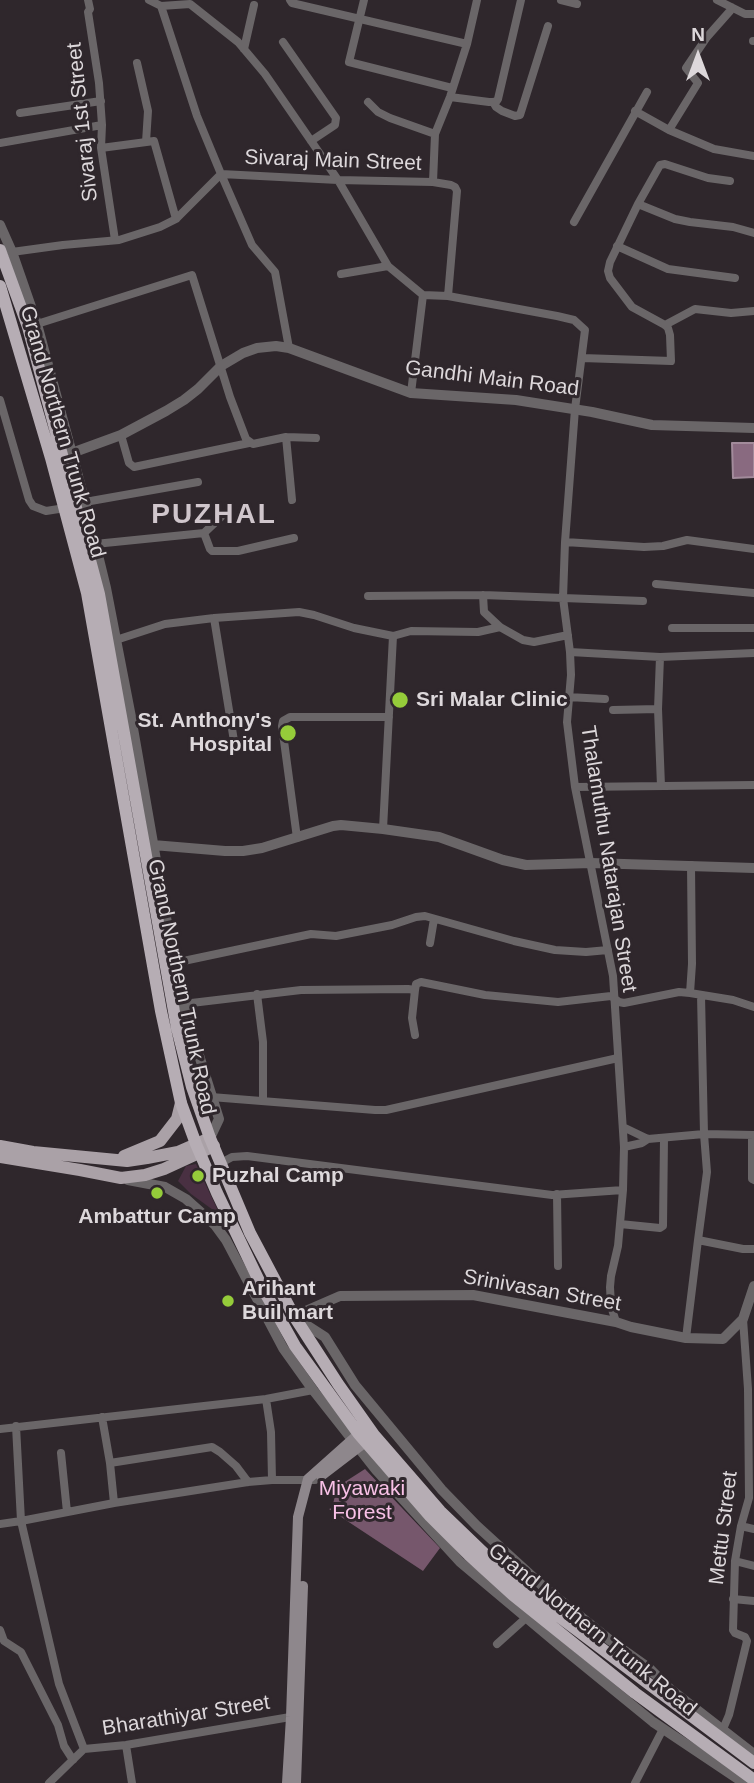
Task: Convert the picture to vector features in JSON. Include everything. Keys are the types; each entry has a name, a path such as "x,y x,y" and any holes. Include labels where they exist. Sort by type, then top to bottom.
{"highway":[{"name":"Grand Northern Trunk Road","path":"6,251 99,594 177,1028 192,1087 250,1233 294,1317 363,1437 517,1585 723,1734 754,1763"},
{"name":"Grand Northern Trunk Road","path":"0,286 62,455 65,508 87,593 162,1011 181,1102 220,1201 262,1287 295,1346 363,1437 430,1516 513,1595 635,1693 754,1780"}],"main road":[{"path":"110,1159 139,1151 160,1141 177,1119 181,1102"},
{"path":"0,1146 127,1161 197,1148 212,1142"},
{"path":"0,1157 121,1178 164,1169 197,1148"},
{"path":"296,1783 299,1517 312,1480 363,1437"},
{"path":"287,1783 295,1716"}],"street":[{"name":"Sivaraj 1st Street","path":"88,0 101,101 102,148 115,240"},
{"path":"149,0 161,6 190,4 237,42 265,74 338,180 388,266 423,295 448,296"},
{"path":"290,0 292,3 467,44"},
{"path":"364,0 349,62 451,93 493,102 498,99 521,0"},
{"path":"433,182 436,134 467,44 477,0"},
{"path":"561,0 577,4"},
{"path":"718,0 744,14 754,15"},
{"path":"244,49 254,5"},
{"path":"161,6 197,116 221,174 252,245 275,272 289,348"},
{"path":"669,130 698,83 686,68 707,37 730,12 731,7"},
{"path":"493,102 502,111 520,115 548,26"},
{"path":"284,42 336,118 335,125 311,141"},
{"path":"137,63 148,111 146,142"},
{"path":"574,222 647,92"},
{"path":"20,113 101,101"},
{"path":"369,102 390,118 436,134"},
{"path":"635,111 669,130 714,149 754,156"},
{"path":"0,143 102,125"},
{"path":"102,148 154,141 176,219"},
{"path":"582,358 671,361 670,335 665,325 632,307 610,278 610,262 658,166 662,164 708,178 730,181"},
{"name":"Sivaraj Main Street","path":"6,251 115,240 160,227 176,219 221,174 433,182 455,187 458,196 448,296"},
{"path":"638,204 683,221 733,227 754,233"},
{"path":"0,225 6,251 37,324 60,415 62,455 85,502 95,544 116,640 183,1004 219,1119 212,1142"},
{"path":"617,246 668,269 735,278"},
{"path":"341,274 388,266"},
{"path":"37,324 192,275 230,397 249,443"},
{"path":"411,393 423,295"},
{"name":"Thalamuthu Natarajan Street","path":"448,296 574,320 585,330 575,410 563,598 571,676 567,722 569,747 613,976 615,999 624,1147 618,1246 610,1287 611,1306 616,1322"},
{"path":"665,325 695,309 731,313 754,311"},
{"name":"Gandhi Main Road","path":"62,455 121,435 184,400 221,366 257,348 276,346 289,348 411,393 516,400 652,425 754,428"},
{"path":"0,400 29,500 33,506 46,512 65,508"},
{"path":"121,435 130,463 134,467 286,437 316,438"},
{"path":"286,437 292,500"},
{"path":"85,502 198,482"},
{"path":"95,544 204,533 223,515"},
{"path":"204,533 210,549 215,551 238,551 294,538"},
{"path":"565,542 628,547 663,546 687,540 754,549"},
{"path":"656,584 754,593"},
{"path":"482,595 484,612 500,627 523,640 534,642 568,635"},
{"path":"369,597 482,595 643,601"},
{"path":"116,640 164,624 299,612 393,636 411,631 478,632 500,627"},
{"path":"214,618 234,741"},
{"path":"672,628 754,628"},
{"path":"383,829 393,636"},
{"path":"570,652 660,657 754,653"},
{"path":"660,657 658,709 661,786"},
{"path":"568,697 605,699"},
{"path":"613,710 658,709"},
{"path":"297,838 282,721 290,717 389,717"},
{"path":"575,788 754,785"},
{"path":"153,845 243,851 262,848 333,826 383,829 439,837 503,860 526,865 592,863 754,868"},
{"path":"690,993 691,865"},
{"path":"174,962 311,934 336,936 425,916 514,942 555,950 608,950"},
{"path":"430,943 434,919"},
{"path":"415,1035 412,1018 415,990 416,984 421,982 485,995 558,1002 611,996 624,1003 679,992 733,1000 754,1007"},
{"path":"183,1004 301,990 415,990"},
{"path":"257,995 263,1042 263,1101"},
{"path":"686,1338 707,1172 701,995"},
{"path":"211,1097 386,1110 618,1058"},
{"path":"623,1127 648,1139 704,1133 753,1135 754,1180"},
{"path":"620,1224 660,1228 663,1226 664,1138"},
{"path":"624,1147 648,1139"},
{"path":"221,1163 232,1157 247,1156 474,1186 557,1194 623,1189"},
{"path":"121,1178 165,1187 186,1199 215,1225 226,1240 284,1348 313,1390 363,1437 376,1470 460,1562 663,1729 744,1783"},
{"path":"557,1194 558,1266"},
{"path":"698,1240 754,1249"},
{"path":"743,1319 754,1286"},
{"name":"Srinivasan Street","path":"294,1317 340,1296 473,1295 686,1338 723,1339 743,1319"},
{"path":"294,1317 325,1337 355,1385 442,1490 477,1526 546,1590 649,1668 723,1734 754,1754"},
{"name":"Mettu Street","path":"723,1734 747,1641 733,1631 735,1561 749,1499 752,1463 743,1319"},
{"path":"0,1429 266,1399 313,1390"},
{"path":"266,1399 271,1432 272,1479"},
{"path":"102,1417 114,1503"},
{"path":"16,1426 21,1521 60,1684 84,1749"},
{"path":"110,1463 212,1447 236,1466 248,1482"},
{"path":"61,1452 67,1512"},
{"path":"0,1524 248,1482 272,1479 312,1480"},
{"path":"741,1526 754,1529"},
{"path":"735,1561 754,1566"},
{"path":"733,1599 754,1601"},
{"path":"497,1644 527,1617"},
{"path":"0,1630 4,1641 22,1652 58,1725 64,1746 73,1760"},
{"name":"Bharathiyar Street","path":"49,1783 84,1749 126,1745 295,1716"},
{"path":"635,1783 663,1729"},
{"path":"126,1745 132,1783"}],"shaded area":[{"path":"732,443 754,443 754,477 733,478"},
{"path":"196,1164 220,1215 178,1181 186,1166"}],"green space":[{"name":"Miyawaki Forest","path":"365,1469 440,1548 423,1571 329,1509 332,1508 340,1485"}],"place":[{"name":"Sri Malar Clinic","path":"400,700"},
{"name":"St. Anthony's Hospital","path":"288,733"},
{"name":"Puzhal Camp","path":"198,1176"},
{"name":"Ambattur Camp","path":"157,1193"},
{"name":"Arihant Buil mart","path":"228,1301"}],"district":[{"name":"PUZHAL","path":"214,515"}]}
